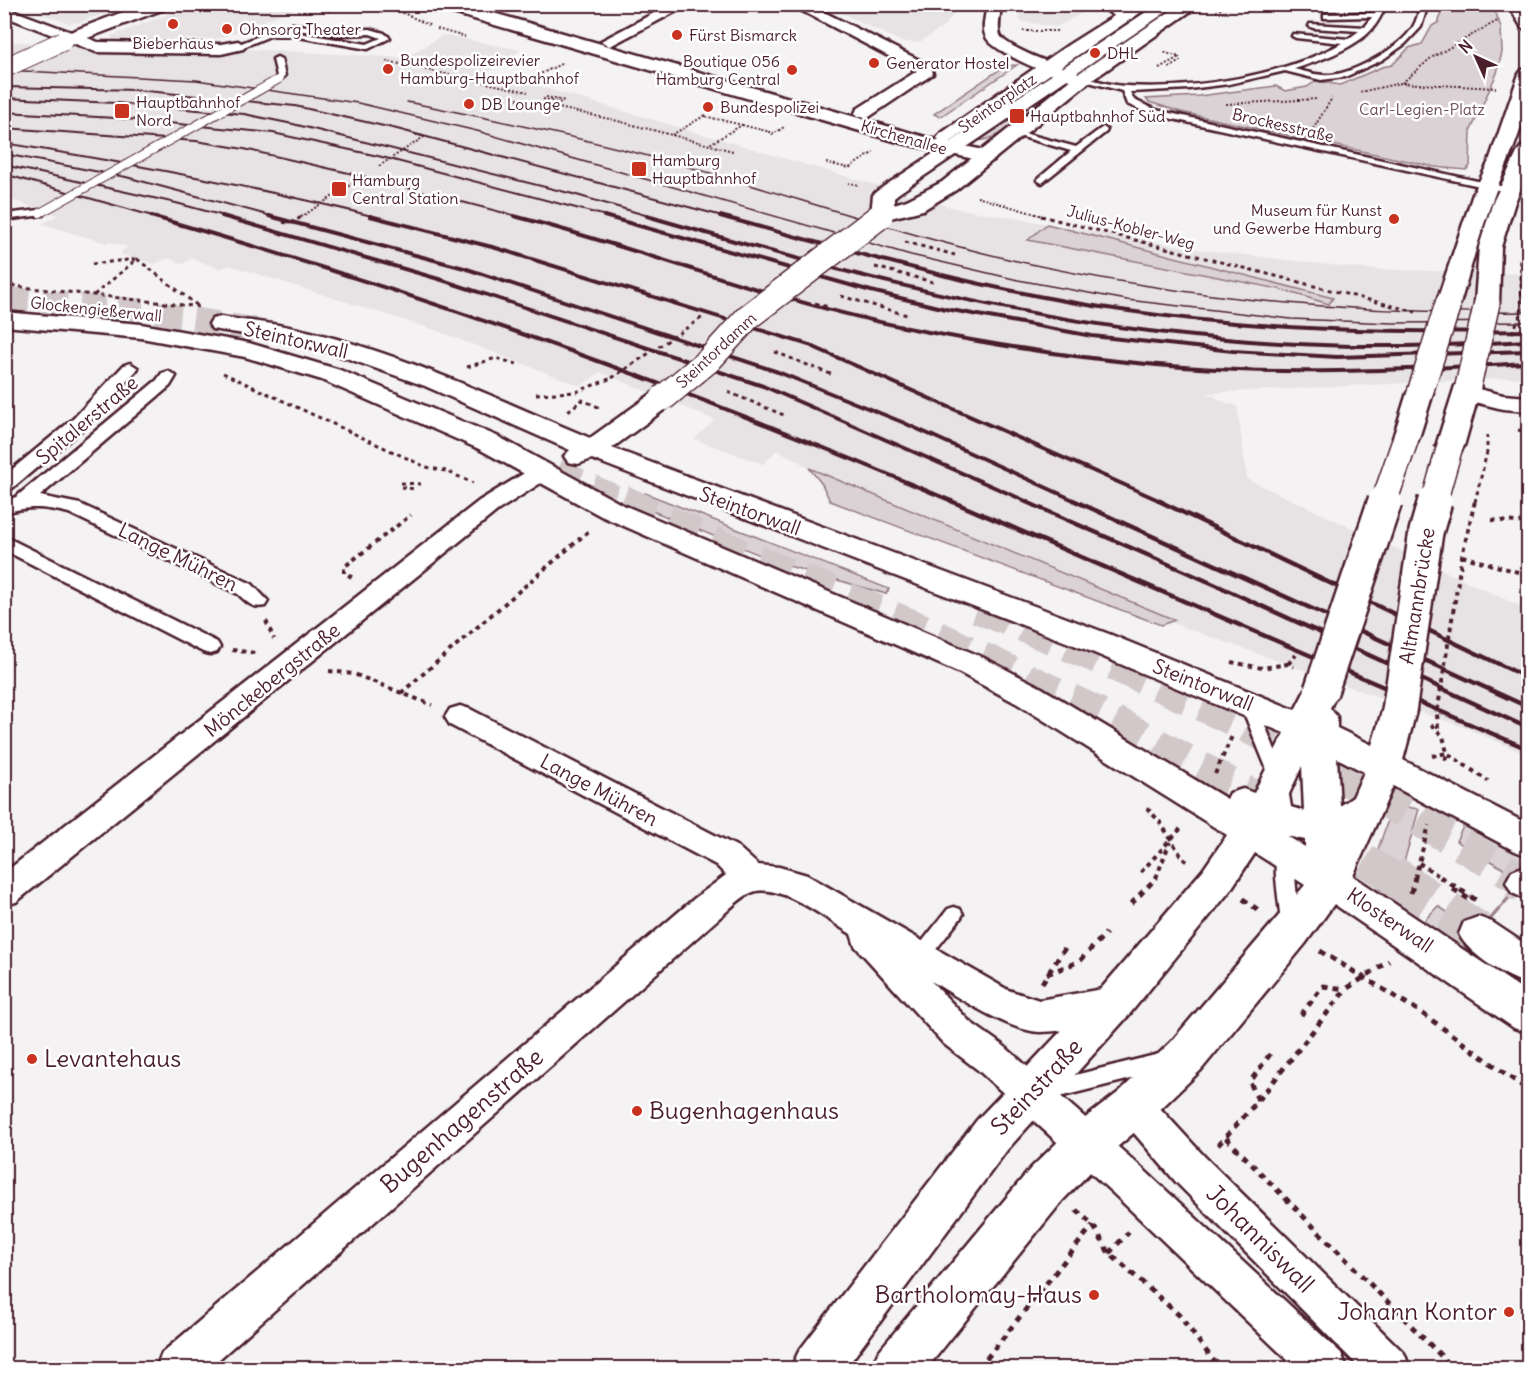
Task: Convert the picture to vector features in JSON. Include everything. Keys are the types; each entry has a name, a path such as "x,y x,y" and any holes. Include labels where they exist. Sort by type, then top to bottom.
{"main road":[{"path":"4,68 67,40 161,4"},
{"name":"Kirchenallee","path":"442,4 563,39 954,144"},
{"name":"Kirchenallee","path":"479,4 863,113 987,156"},
{"path":"1065,74 1118,11 1145,4"},
{"path":"1065,74 1170,4"},
{"path":"1065,74 1193,4"},
{"path":"1515,4 1528,24"},
{"name":"Kirchenallee","path":"563,39 573,36 591,36"},
{"name":"Steintorplatz","path":"987,156 1016,134 1065,74"},
{"name":"Steintorplatz","path":"954,144 1065,74"},
{"path":"896,1368 1047,1184 1087,1144 1134,1106 1186,1056 1291,932 1330,881 1312,732 1322,691 1448,304 1499,188 1510,132 1528,74"},
{"name":"Steintordamm","path":"882,214 884,195 954,144"},
{"path":"1499,188 1528,151"},
{"name":"Steintordamm","path":"542,472 617,433 709,360 748,317 882,214 915,205 949,186 987,156"},
{"name":"Altmannbrücke","path":"1330,881 1345,856 1384,766 1411,723 1426,532 1467,389 1487,303 1491,247 1499,188"},
{"name":"Glockengießerwall","path":"4,300 180,327"},
{"name":"Glockengießerwall","path":"4,319 74,324 180,327"},
{"name":"Steintorwall","path":"180,327 297,336 403,370 654,475 941,583 1247,703 1312,732"},
{"name":"Steintorwall","path":"180,327 331,375 489,443 611,510 971,665 1028,695 1171,781 1207,790 1270,829"},
{"path":"1312,732 1448,796 1528,841"},
{"path":"1312,732 1279,778 1270,829 1315,828 1339,824 1367,806"},
{"name":"Klosterwall","path":"1270,829 1330,881 1528,1015"},
{"name":"Steinstraße","path":"816,1368 992,1135 1114,1003 1216,881 1270,829"},
{"path":"1477,917 1528,967"}],"street":[{"path":"609,41 683,4"},
{"path":"796,4 925,69 925,74 863,113"},
{"path":"994,4 995,40 1065,74"},
{"path":"4,11 67,40 96,47 221,49 238,46"},
{"name":"Spitalerstraße","path":"4,486 79,423 130,368"},
{"name":"Spitalerstraße","path":"4,517 164,383 168,376"},
{"path":"1467,389 1503,402 1528,404"},
{"name":"Mönckebergstraße","path":"4,892 430,552 483,496 542,472"},
{"path":"4,507 23,501"},
{"name":"Lange Mühren","path":"23,501 39,501 75,508 245,590 258,601"},
{"path":"4,542 210,647"},
{"name":"Lange Mühren","path":"460,717 727,856 750,878"},
{"path":"750,878 761,877 795,884 996,1001 1026,1013 1054,1015 1114,1003"},
{"name":"Bugenhagenstraße","path":"177,1368 668,942 715,902 750,878"},
{"path":"845,913 957,1033 992,1058 1032,1094 1326,1368"},
{"name":"Johanniswall","path":"1134,1106 1190,1169 1389,1368"}],"lane":[{"path":"1287,69 1333,77 1369,63 1389,52 1410,36 1418,27 1424,4"},
{"path":"1065,74 1125,89 1208,84 1287,69 1352,42 1380,13"},
{"path":"1380,13 1327,15 1380,13"},
{"path":"238,46 310,18"},
{"path":"1313,26 1364,32"},
{"path":"269,34 293,34 368,47 387,37 364,31 336,32 285,27"},
{"path":"1305,32 1364,32"},
{"path":"1296,36 1352,42"},
{"path":"1287,41 1341,48"},
{"path":"4,217 40,213 279,79 281,76 277,59"},
{"name":"Brockesstraße","path":"1125,89 1131,102 1153,112 1499,188"},
{"path":"1042,180 1103,130"},
{"path":"1016,134 1078,150"},
{"path":"1247,703 1279,778"},
{"path":"1270,829 1285,870 1291,932"},
{"path":"920,957 954,914"},
{"path":"1032,1094 1186,1056"}],"path":[{"path":"1401,84 1431,58 1502,19"},
{"path":"1029,32 1032,30 1036,33"},
{"path":"1159,69 1180,59 1160,51"},
{"path":"534,77 564,63"},
{"path":"440,71 528,92"},
{"path":"1354,93 1401,84 1505,88"},
{"path":"544,98 564,102"},
{"path":"1220,104 1332,98 1304,145"},
{"path":"517,99 733,151"},
{"path":"672,135 705,115 774,133"},
{"path":"708,145 742,126"},
{"path":"379,166 424,137 412,134"},
{"path":"826,163 849,168 879,148"},
{"path":"283,222 290,224 358,180"},
{"path":"848,183 860,185"},
{"name":"Julius-Kobler-Weg","path":"986,199 1410,311"},
{"path":"905,242 955,255"},
{"path":"1221,262 1224,258"},
{"path":"94,295 137,259"},
{"path":"4,285 199,306 137,259 92,264"},
{"path":"1520,261 1528,262"},
{"path":"875,267 933,282"},
{"path":"841,296 906,315"},
{"path":"811,302 828,307"},
{"path":"530,394 576,392 612,378 703,317"},
{"path":"775,352 833,375"},
{"path":"467,367 496,358 520,365"},
{"path":"216,369 426,467 446,471 483,496"},
{"path":"728,392 786,416"},
{"path":"582,400 601,408"},
{"path":"1445,762 1447,745 1438,728 1437,714 1462,556 1487,452 1487,427"},
{"path":"416,488 402,484 422,483"},
{"path":"344,567 411,515"},
{"path":"1492,520 1528,524"},
{"path":"401,693 589,531"},
{"path":"1462,556 1528,575"},
{"name":"Lange Mühren","path":"258,601 276,646"},
{"path":"210,647 257,654"},
{"path":"1225,661 1268,668 1288,664 1296,668"},
{"path":"321,670 354,674 460,717"},
{"path":"1411,723 1438,728"},
{"path":"1226,751 1231,739"},
{"path":"1447,753 1491,783"},
{"path":"1408,902 1430,822"},
{"path":"1141,872 1183,826"},
{"path":"1131,904 1156,878 1172,839"},
{"path":"1419,863 1477,917"},
{"path":"1065,948 1047,975 1080,961 1106,933"},
{"path":"1390,960 1346,989 1226,1138 1453,1368"},
{"path":"1364,979 1419,1011 1528,1090"},
{"path":"1301,1015 1323,986 1346,989"},
{"path":"1258,1101 1250,1082 1274,1050"},
{"path":"979,1368 1093,1225"},
{"path":"1109,1253 1179,1315 1219,1368"}],"shaded area":[{"name":"Bieberhaus","path":"195,4 304,5 218,39 113,40 111,36"},
{"path":"1020,4 1097,5 1056,27 1020,21"},
{"path":"57,5 129,5 80,22 69,23 36,12"},
{"path":"825,5 957,5 957,10 943,27 920,42 902,42"},
{"path":"443,35 521,50 481,77 514,79 954,208 1209,251 1365,269 1528,274 1528,377 1207,393 1237,406 1247,479 1528,610 1528,755 1471,730 1172,623 1161,625 830,501 814,473 799,461 777,450 763,464 694,439 715,420 600,372 581,386 435,330 229,265 220,269 192,258 183,264 168,258 154,264 121,254 128,247 42,224 58,215 5,198 5,42 194,46 405,58"}],"green space":[{"name":"Carl-Legien-Platz","path":"1442,5 1493,5 1501,28 1502,52 1497,73 1471,130 1470,166 1466,170 1435,167 1181,112 1146,99 1199,96 1276,86 1285,91 1307,87 1316,81 1340,85 1392,65 1409,48 1422,44 1432,26 1439,22"},
{"path":"1017,65 940,117 934,114 1005,66"},
{"path":"1051,89 1057,89 1006,130 984,140 975,140"},
{"path":"1047,224 1333,298 1329,304 1279,289 1028,240"},
{"path":"809,468 1175,620 1161,625 830,501 822,484"},
{"path":"645,493 889,589 886,594 782,564 633,503"},
{"path":"1393,805 1419,809 1393,901 1378,888 1371,870"},
{"path":"1465,823 1528,858 1528,877 1463,952 1422,923 1438,906 1478,932 1523,880 1456,841"}],"tunnel":[{"path":"4,299 148,312 256,330"},
{"path":"557,471 625,502"},
{"path":"622,501 722,547 920,629 1097,713 1281,811"},
{"path":"978,607 1110,663 1240,723 1346,779 1518,878"},
{"path":"1323,835 1393,878"},
{"path":"1391,877 1478,934"},
{"path":"1516,877 1525,882"}],"tram line":[{"path":"4,70 196,80 358,103 477,131 911,255 1018,280 1127,300 1291,319 1392,323 1528,322"},
{"path":"407,102 635,152 933,240 1073,273 1202,294 1331,307 1528,312"}],"railway":[{"path":"4,87 137,90 295,106 397,129 726,217"},
{"path":"4,98 116,103 244,114 293,124 573,194 652,217"},
{"path":"4,112 116,118 273,133 378,156 610,217"},
{"path":"4,128 196,141 244,149 362,176 520,217"},
{"path":"4,143 191,176 376,217"},
{"path":"4,154 126,177 275,217"},
{"path":"4,165 176,203 228,217"},
{"path":"4,174 156,217"},
{"path":"151,216 356,278 557,346 756,421 954,502"},
{"path":"222,216 442,280 763,386 1028,502"},
{"path":"269,216 464,268 778,372 902,422 1078,502"},
{"path":"370,216 496,248 809,345 1163,502"},
{"path":"514,216 816,306 918,330 1037,351 1157,365 1274,371 1383,370 1528,363"},
{"path":"604,216 871,291 946,309 1092,336 1233,351 1337,357 1528,351"},
{"path":"647,216 895,284 1085,322 1180,335 1304,344 1413,346 1528,341"},
{"path":"720,216 869,257 969,281 1121,310 1222,322 1324,329 1528,331"},
{"path":"951,501 1528,749"},
{"path":"1024,501 1216,585 1528,728"},
{"path":"1075,501 1528,707"},
{"path":"1159,501 1528,678"}],"place":[{"name":"Bieberhaus","path":"173,24"},
{"name":"Ohnsorg Theater","path":"227,29"},
{"name":"Fürst Bismarck","path":"677,35"},
{"name":"DHL","path":"1095,53"},
{"name":"Generator Hostel","path":"874,63"},
{"name":"Bundespolizeirevier Hamburg-Hauptbahnhof","path":"388,69"},
{"name":"Boutique 056 Hamburg Central","path":"792,70"},
{"name":"DB Lounge","path":"469,104"},
{"name":"Bundespolizei","path":"708,107"},
{"name":"Hauptbahnhof Nord","path":"122,111"},
{"name":"Hauptbahnhof Süd","path":"1017,116"},
{"name":"Hamburg Hauptbahnhof","path":"639,169"},
{"name":"Hamburg Central Station","path":"339,189"},
{"name":"Museum für Kunst und Gewerbe Hamburg","path":"1394,219"},
{"name":"Levantehaus","path":"32,1059"},
{"name":"Bugenhagenhaus","path":"637,1111"},
{"name":"Bartholomay-Haus","path":"1094,1295"},
{"name":"Johann Kontor","path":"1509,1312"}]}
